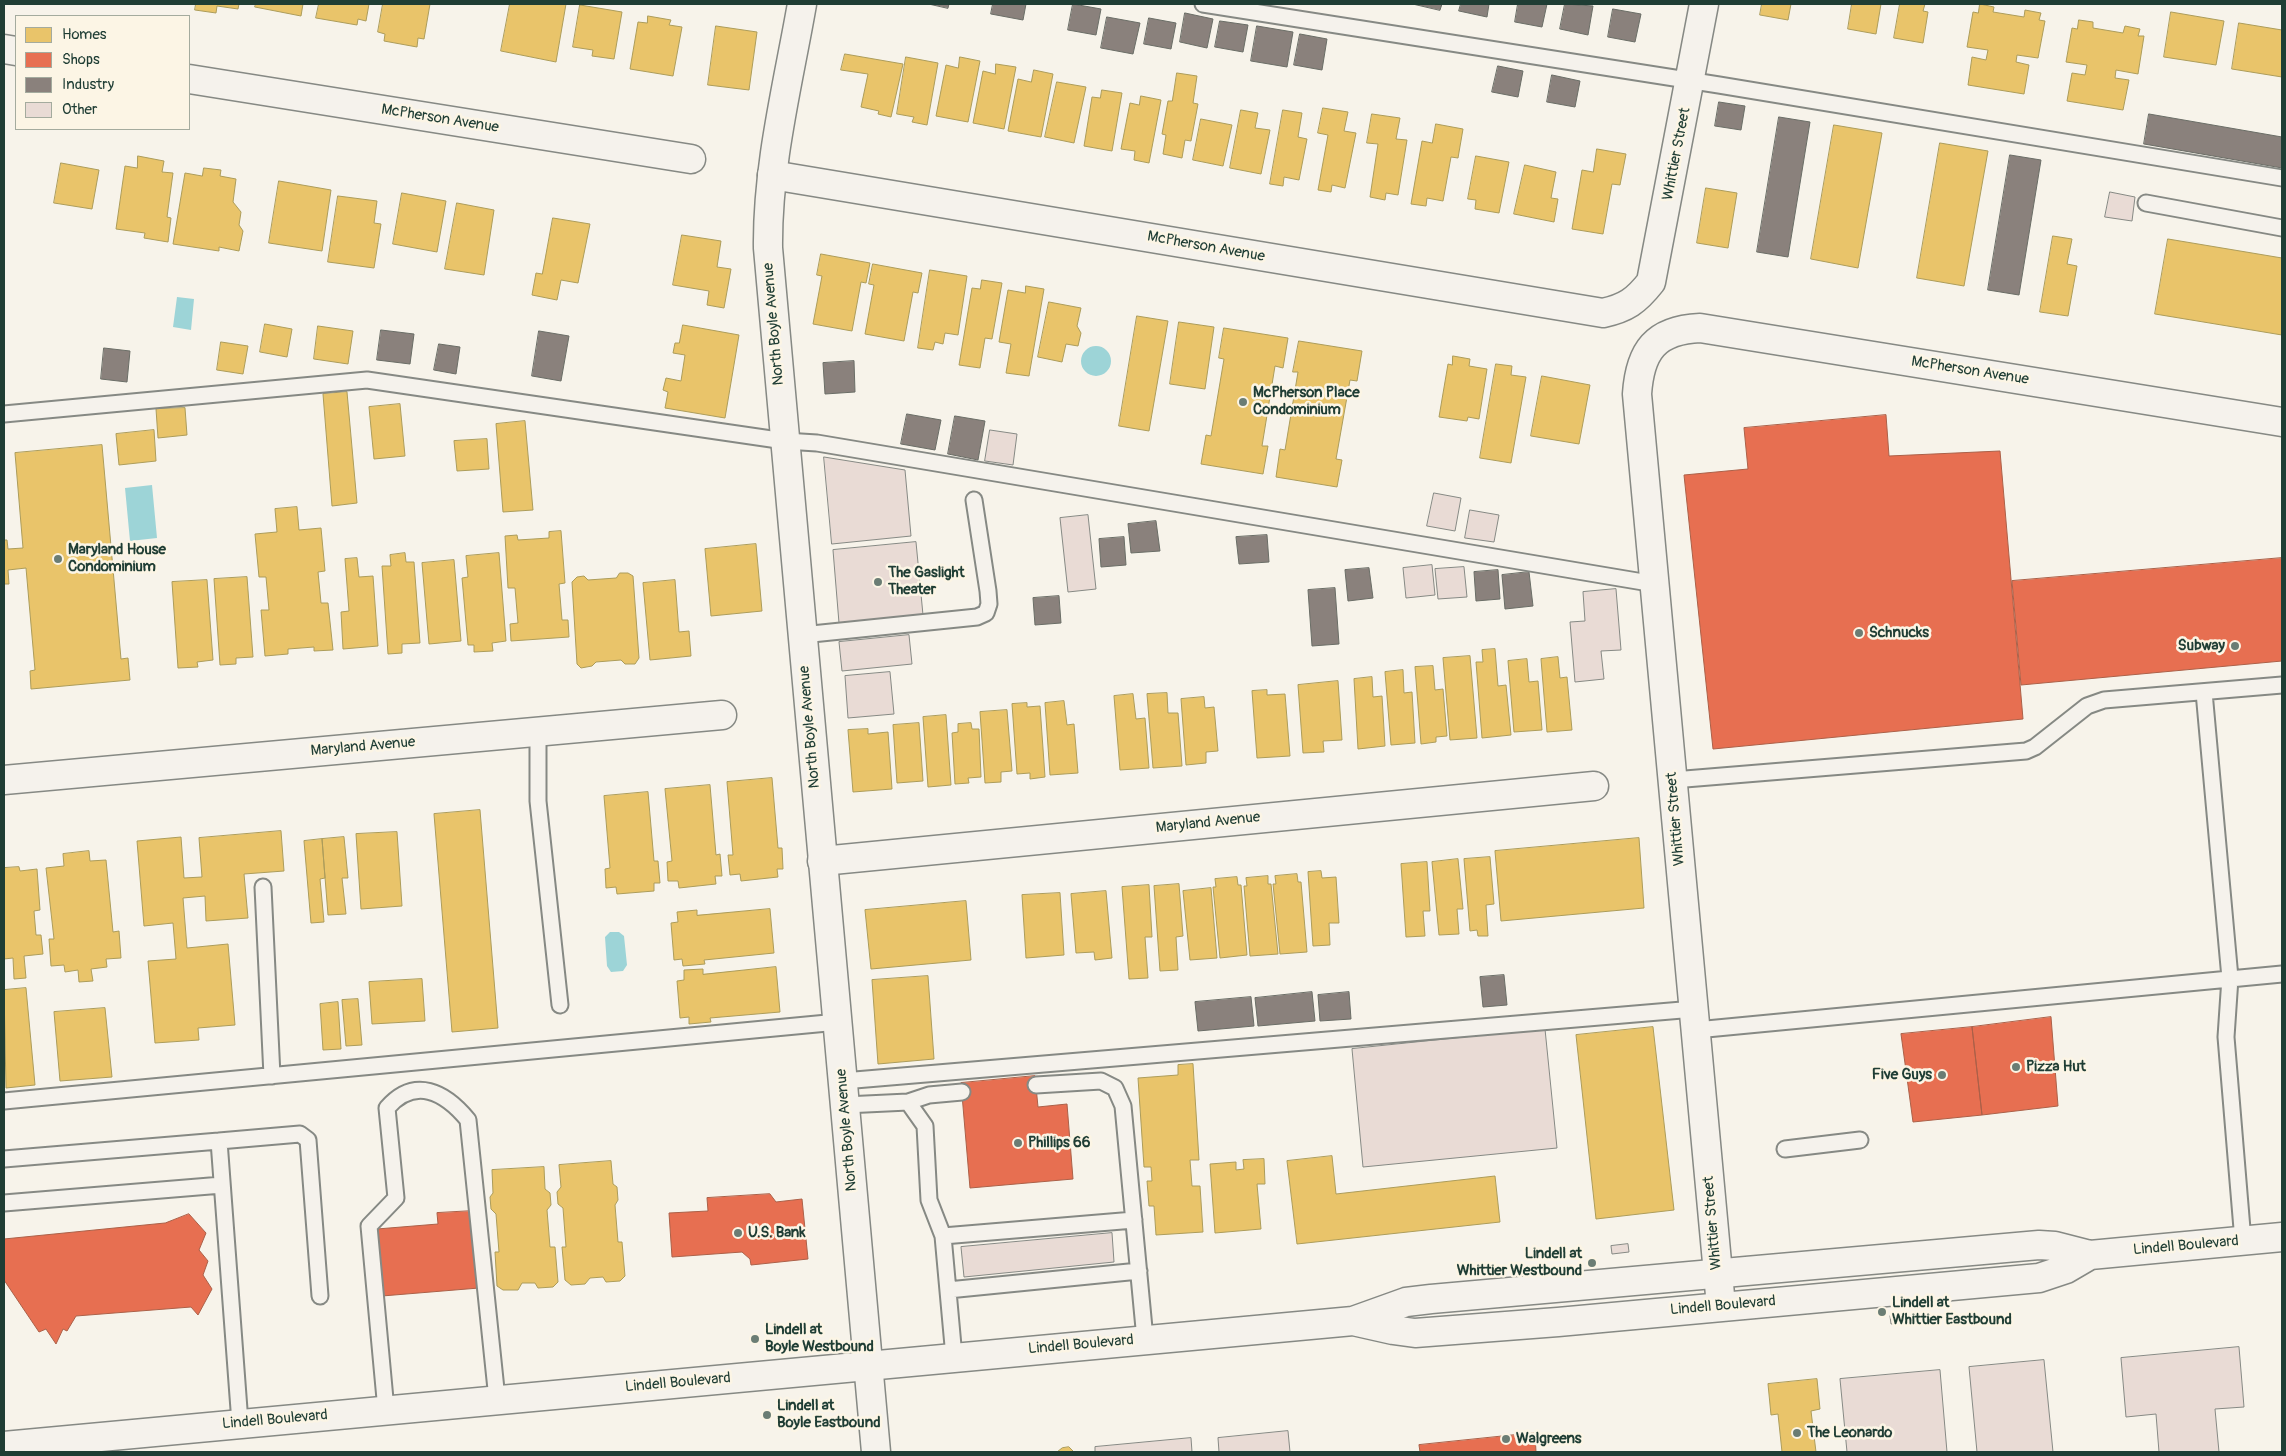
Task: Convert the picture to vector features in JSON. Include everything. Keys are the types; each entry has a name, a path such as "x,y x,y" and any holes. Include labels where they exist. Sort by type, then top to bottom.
{"street":[{"name":"North Boyle Avenue","path":"802,4 772,175 767,222 768,248 876,1452"},
{"name":"Whittier Street","path":"1638,299 1652,282 1704,4"},
{"name":"McPherson Avenue","path":"190,79 691,160"},
{"name":"McPherson Avenue","path":"772,175 1603,313 1619,309 1638,299"},
{"name":"McPherson Avenue","path":"1660,339 1682,328 1700,328 2282,422"},
{"name":"Whittier Street","path":"1660,339 1641,362 1637,394 1721,1306"},
{"name":"Maryland Avenue","path":"4,780 722,715"},
{"name":"Maryland Avenue","path":"822,861 1594,786"},
{"name":"Lindell Boulevard","path":"4,1446 869,1364 1353,1321 1406,1302 1717,1273 2039,1245 2055,1246 2090,1255 2282,1237"},
{"name":"Lindell Boulevard","path":"1353,1321 1393,1330 1436,1332 2039,1278 2066,1269 2090,1255"}],"lane":[{"path":"1203,4 1690,81 2282,178"},
{"path":"2146,203 2282,228"},
{"path":"4,414 367,380 785,441 818,443 1655,584"},
{"path":"802,635 976,617 986,613 989,604 988,591 974,500"},
{"path":"1673,780 2026,751 2035,747 2088,706 2104,700 2282,685"},
{"path":"2204,692 2230,978 2226,1037 2243,1241"},
{"path":"538,732 538,801 560,1005"},
{"path":"263,888 272,1076"},
{"path":"844,1093 1694,1019 2282,974"},
{"path":"4,1100 838,1022"},
{"path":"1036,1085 1101,1081 1115,1088 1123,1106 1145,1340"},
{"path":"386,1410 369,1226 396,1198 387,1108 397,1096 415,1090 433,1092 456,1106 468,1120 498,1399"},
{"path":"844,1093 908,1102 929,1095 962,1092"},
{"path":"908,1102 925,1126 929,1200 943,1236 954,1357"},
{"path":"4,1159 300,1134 308,1140 320,1296"},
{"path":"1785,1148 1860,1140"},
{"path":"219,1141 240,1423"},
{"path":"4,1203 222,1185"},
{"path":"943,1236 994,1238 1084,1230 1134,1220"},
{"path":"948,1290 997,1279 1088,1270 1139,1270"}],"water":[{"path":"177,297 194,299 191,330 173,327"},
{"path":"1096,346 1107,350 1111,361 1107,372 1096,376 1085,372 1081,361 1085,350"},
{"path":"152,485 157,538 130,541 125,488"},
{"path":"610,932 619,932 624,936 627,965 623,971 611,972 607,966 605,937"}],"building: Homes":[{"path":"196,4 239,4 238,9 217,6 216,13 195,10"},
{"path":"256,4 303,4 301,16 255,7"},
{"path":"319,4 369,4 366,21 358,19 357,25 316,18"},
{"path":"383,4 430,4 424,39 418,38 417,47 384,41 385,34 378,32"},
{"path":"510,4 566,4 556,62 501,51"},
{"path":"1762,4 1791,4 1788,20 1760,15"},
{"path":"1852,4 1881,4 1876,34 1848,29"},
{"path":"1900,4 1925,4 1923,11 1928,12 1923,43 1894,38"},
{"path":"1980,4 1994,7 1993,12 2024,17 2025,10 2041,13 2039,20 2045,21 2038,58 2017,55 2016,62 2029,65 2024,94 1968,85 1972,57 1986,60 1988,50 1967,47 1973,12 1978,13"},
{"path":"580,5 622,12 614,59 592,56 593,50 573,47"},
{"path":"2171,12 2224,21 2216,65 2164,57"},
{"path":"648,16 671,20 669,25 682,27 673,76 630,69 638,22 647,23"},
{"path":"2079,20 2093,22 2093,28 2123,33 2125,26 2140,29 2138,36 2144,36 2138,74 2116,70 2115,78 2129,80 2123,110 2067,101 2072,73 2085,75 2087,65 2066,62 2072,28 2077,29"},
{"path":"2239,23 2282,30 2282,77 2232,69"},
{"path":"716,26 757,32 749,90 708,85"},
{"path":"845,54 903,64 891,117 878,114 879,111 861,107 868,74 841,70"},
{"path":"906,57 938,63 927,125 912,122 914,117 897,114"},
{"path":"960,57 980,61 968,122 936,116 946,65 958,68"},
{"path":"996,64 1016,67 1004,129 973,123 983,71 995,74"},
{"path":"1034,70 1053,74 1041,137 1008,131 1018,79 1031,82"},
{"path":"1177,73 1197,76 1193,103 1198,104 1191,141 1185,140 1182,158 1163,154 1166,135 1162,134 1168,101 1172,101"},
{"path":"1057,82 1086,87 1074,143 1045,137"},
{"path":"1102,90 1122,93 1112,151 1084,146 1092,97 1100,98"},
{"path":"1141,96 1161,100 1149,163 1134,160 1135,151 1121,149 1130,103 1139,105"},
{"path":"1323,108 1348,112 1344,131 1356,133 1345,188 1332,185 1331,192 1318,190 1328,135 1318,133"},
{"path":"1241,110 1258,113 1255,128 1270,130 1261,174 1230,168"},
{"path":"1283,110 1302,113 1298,137 1307,139 1299,180 1284,177 1283,186 1270,184"},
{"path":"1372,114 1400,118 1396,139 1407,140 1398,195 1386,193 1385,200 1370,197 1378,144 1367,143"},
{"path":"1201,119 1232,125 1223,166 1193,160"},
{"path":"1436,124 1463,129 1458,158 1451,157 1443,201 1427,198 1426,206 1411,204 1422,141 1432,143"},
{"path":"1834,125 1882,133 1858,268 1811,259"},
{"path":"1940,143 1988,151 1964,286 1917,278"},
{"path":"1597,149 1626,154 1620,185 1612,184 1603,234 1572,229 1582,170 1593,172"},
{"path":"138,156 164,161 162,172 173,173 167,217 171,218 168,242 144,238 145,233 116,229 125,166 137,168"},
{"path":"1476,156 1509,162 1499,213 1475,209 1476,200 1468,199"},
{"path":"61,163 99,170 92,209 54,203"},
{"path":"1525,165 1556,172 1551,198 1558,199 1554,222 1514,214"},
{"path":"204,168 221,170 220,176 236,179 233,202 241,212 239,225 243,231 239,251 219,247 219,251 173,244 185,173 202,176"},
{"path":"279,181 331,190 322,251 269,243"},
{"path":"1706,188 1737,193 1728,248 1697,243"},
{"path":"402,193 446,201 437,252 393,244"},
{"path":"338,196 377,201 374,223 381,224 374,268 328,262"},
{"path":"457,203 494,210 484,275 445,269"},
{"path":"553,218 590,224 578,283 561,280 557,300 532,295 536,273 542,274"},
{"path":"682,235 721,241 717,267 731,269 724,308 707,305 709,291 673,285"},
{"path":"2053,236 2072,239 2067,264 2077,266 2068,316 2040,312"},
{"path":"2168,239 2282,258 2282,335 2155,314"},
{"path":"821,254 870,263 866,283 861,282 852,331 813,324 822,276 817,275"},
{"path":"873,264 922,273 918,293 913,292 904,341 865,334 874,285 869,284"},
{"path":"930,270 967,276 958,335 945,333 943,344 935,342 933,350 918,348"},
{"path":"982,280 1002,283 992,339 985,338 980,368 959,365 972,288 980,289"},
{"path":"1026,286 1044,289 1029,376 1006,373 1011,344 999,342 1008,290 1025,293"},
{"path":"1049,302 1081,308 1077,326 1081,333 1078,346 1066,344 1062,362 1038,357"},
{"path":"1137,316 1168,321 1149,431 1119,426"},
{"path":"1179,322 1214,327 1205,389 1170,384"},
{"path":"265,324 292,329 287,357 260,352"},
{"path":"683,325 739,335 725,418 665,408 668,392 663,390 666,378 681,381 685,355 673,353 675,343 679,343"},
{"path":"318,326 353,331 348,364 314,359"},
{"name":"McPherson Place Condominium","path":"1224,328 1288,338 1283,368 1275,366 1262,446 1268,446 1263,474 1201,464 1206,435 1211,436 1224,359 1219,358"},
{"name":"McPherson Place Condominium","path":"1299,341 1362,351 1357,381 1350,380 1336,459 1342,460 1337,487 1276,477 1280,449 1285,450 1298,372 1293,372"},
{"path":"221,342 248,346 243,374 217,370"},
{"path":"1453,356 1470,359 1469,366 1487,369 1479,419 1468,417 1467,421 1439,417 1448,364 1452,365"},
{"path":"1496,364 1512,366 1511,375 1526,377 1511,463 1480,458"},
{"path":"1542,376 1590,385 1579,444 1531,436"},
{"path":"347,392 357,503 332,506 323,394"},
{"path":"400,404 405,456 374,459 369,407"},
{"path":"185,408 187,435 158,438 156,409"},
{"path":"525,421 533,510 503,512 496,424"},
{"path":"154,430 156,461 119,465 116,434"},
{"path":"487,439 489,469 457,471 454,441"},
{"name":"Maryland House Condominium","path":"102,445 121,659 128,658 130,680 31,689 30,671 35,670 26,568 8,570 9,584 4,584 4,540 7,540 8,549 23,548 15,453"},
{"path":"297,507 299,530 321,528 325,571 318,572 321,603 328,603 333,650 314,651 314,647 288,649 288,654 265,656 261,610 269,610 266,577 259,577 255,534 277,532 275,509"},
{"path":"561,531 565,583 559,584 562,620 568,620 569,637 511,641 510,624 518,623 515,588 508,588 505,536 517,535 518,540 549,538 549,532"},
{"path":"756,544 762,611 711,616 705,549"},
{"path":"405,553 406,562 414,562 420,643 402,644 402,653 388,654 382,566 391,566 390,555"},
{"path":"499,553 506,641 492,643 493,651 474,652 474,645 468,645 462,578 468,577 466,556"},
{"path":"357,558 359,577 373,576 378,646 343,649 341,612 349,611 345,559"},
{"path":"454,560 461,641 429,644 422,563"},
{"path":"620,573 628,573 633,576 639,658 635,664 625,664 621,660 596,662 592,666 581,668 577,664 572,582 577,577 584,576 588,580 616,578"},
{"path":"247,577 253,657 236,658 236,664 220,665 214,579"},
{"path":"207,580 213,660 197,662 198,667 178,668 172,582"},
{"path":"675,580 679,632 689,631 691,656 650,660 643,583"},
{"path":"1495,649 1498,686 1506,685 1511,735 1482,738 1476,662 1483,662 1482,650"},
{"path":"1470,656 1477,738 1450,740 1443,658"},
{"path":"1558,657 1560,678 1567,677 1572,730 1547,732 1541,659"},
{"path":"1527,659 1529,682 1538,681 1542,730 1514,732 1508,661"},
{"path":"1433,666 1435,690 1443,689 1447,736 1436,737 1436,742 1421,744 1415,667"},
{"path":"1403,670 1404,693 1412,692 1415,743 1391,745 1385,672"},
{"path":"1372,677 1373,697 1382,696 1385,746 1358,749 1354,679"},
{"path":"1338,681 1342,740 1323,741 1324,752 1303,753 1298,685"},
{"path":"1267,690 1267,695 1285,694 1290,756 1257,758 1252,691"},
{"path":"1167,693 1168,713 1178,713 1182,766 1153,768 1147,694"},
{"path":"1133,694 1136,719 1145,718 1149,768 1120,770 1114,696"},
{"path":"1204,697 1205,708 1214,707 1218,751 1206,752 1206,763 1186,765 1181,699"},
{"path":"1064,701 1067,725 1074,724 1078,773 1050,775 1045,703"},
{"path":"1027,703 1027,707 1040,706 1045,777 1030,779 1030,773 1017,774 1012,704"},
{"path":"1007,710 1012,771 1001,772 1001,782 985,783 980,712"},
{"path":"946,715 951,785 928,787 923,717"},
{"path":"919,723 923,781 897,783 893,725"},
{"path":"971,723 972,729 979,729 981,777 968,778 969,783 955,784 952,733 958,732 958,724"},
{"path":"868,729 868,734 888,732 892,789 853,792 848,730"},
{"path":"772,778 778,848 782,848 783,869 777,869 778,877 741,881 740,874 730,875 728,855 733,855 727,782"},
{"path":"710,785 716,855 720,854 722,876 715,876 716,884 679,888 678,881 668,881 667,862 672,861 665,789"},
{"path":"648,792 654,861 658,861 660,883 654,883 654,891 617,894 616,887 606,888 605,869 610,868 604,796"},
{"path":"480,810 498,1028 452,1032 434,814"},
{"path":"281,831 284,871 244,874 248,918 206,921 205,896 183,898 187,948 228,944 235,1025 198,1028 199,1040 155,1043 148,961 176,959 173,923 144,926 137,841 181,837 184,878 202,877 199,838"},
{"path":"397,832 402,906 361,909 356,834"},
{"path":"344,837 348,878 342,878 346,914 328,915 322,839"},
{"path":"1639,838 1644,908 1501,921 1495,851"},
{"path":"322,839 325,878 320,879 324,922 311,923 304,841"},
{"path":"89,851 90,861 106,860 113,932 119,931 121,958 106,959 107,967 91,969 93,981 79,982 78,970 65,972 64,965 51,966 49,939 54,939 46,868 64,866 63,854"},
{"path":"1490,857 1494,904 1486,905 1488,936 1478,936 1477,930 1470,931 1464,859"},
{"path":"1458,859 1463,909 1457,909 1459,934 1439,935 1432,862"},
{"path":"1427,862 1430,911 1423,911 1425,936 1406,937 1401,864"},
{"path":"19,867 20,871 37,869 40,910 34,911 36,935 41,935 43,954 24,956 26,978 14,979 13,958 4,959 4,868"},
{"path":"1321,871 1322,878 1336,877 1339,923 1329,923 1330,945 1313,946 1308,872"},
{"path":"1297,874 1298,882 1301,882 1307,952 1280,954 1273,884 1276,884 1275,876"},
{"path":"1268,876 1268,884 1271,884 1278,954 1250,956 1244,886 1247,886 1246,878"},
{"path":"1237,877 1238,885 1241,885 1247,955 1220,958 1213,887 1216,887 1215,879"},
{"path":"1179,884 1183,936 1176,937 1178,970 1160,971 1154,886"},
{"path":"1149,885 1152,937 1145,937 1148,978 1129,979 1122,887"},
{"path":"1211,888 1217,958 1190,960 1183,891"},
{"path":"1106,891 1112,958 1095,960 1094,952 1076,953 1071,894"},
{"path":"1060,893 1064,955 1026,958 1022,895"},
{"path":"966,901 971,960 871,969 865,910"},
{"path":"770,909 774,953 704,960 705,964 683,966 682,959 674,960 671,923 678,922 677,912 697,910 697,915"},
{"path":"776,967 780,1012 710,1018 711,1022 689,1024 689,1017 680,1018 677,981 684,980 684,970 703,969 703,974"},
{"path":"928,976 934,1059 878,1064 872,980"},
{"path":"422,979 425,1021 372,1024 369,982"},
{"path":"26,988 35,1085 6,1088 4,990"},
{"path":"358,999 362,1045 346,1046 342,1000"},
{"path":"338,1002 341,1049 323,1050 320,1004"},
{"path":"105,1008 112,1077 60,1081 54,1012"},
{"path":"1653,1027 1674,1210 1596,1219 1576,1035"},
{"path":"1193,1064 1199,1160 1190,1160 1192,1186 1200,1186 1203,1232 1156,1235 1154,1206 1149,1206 1147,1181 1152,1181 1151,1167 1144,1167 1138,1078 1178,1075 1178,1065"},
{"path":"1332,1156 1336,1194 1495,1176 1500,1222 1297,1244 1287,1161"},
{"path":"1264,1159 1265,1184 1257,1184 1261,1229 1215,1233 1210,1164 1236,1162 1236,1170 1244,1169 1243,1160"},
{"path":"611,1161 613,1184 617,1187 618,1200 615,1205 618,1242 622,1242 625,1276 620,1281 606,1282 603,1277 590,1278 585,1284 571,1285 565,1280 562,1247 566,1247 563,1208 558,1204 557,1192 561,1187 559,1165"},
{"path":"544,1167 545,1189 550,1193 551,1205 547,1210 550,1247 555,1247 558,1282 553,1287 538,1288 535,1283 522,1283 518,1290 503,1290 497,1286 495,1252 499,1252 496,1214 491,1209 490,1197 493,1193 492,1170"},
{"name":"The Leonardo","path":"1817,1379 1820,1409 1811,1411 1816,1452 1782,1452 1778,1414 1771,1415 1768,1384"},
{"path":"1069,1447 1074,1452 1057,1452 1062,1448"}],"building: Shops":[{"name":"Schnucks","path":"1886,415 1889,456 2000,451 2023,719 1713,749 1684,475 1748,469 1744,428"},
{"path":"2282,558 2282,661 2021,685 2012,581"},
{"name":"Pizza Hut","path":"2051,1017 2058,1106 1982,1115 1972,1027"},
{"name":"Five Guys","path":"1972,1027 1982,1115 1913,1122 1901,1034"},
{"name":"Phillips 66","path":"1035,1076 1038,1107 1067,1104 1073,1179 970,1188 961,1083"},
{"name":"U.S. Bank","path":"770,1194 776,1202 802,1199 808,1259 751,1265 750,1259 742,1252 672,1257 669,1213 708,1211 707,1198"},
{"path":"473,1211 479,1288 382,1296 377,1229 438,1224 437,1213"},
{"path":"189,1214 206,1233 199,1250 208,1261 203,1275 212,1289 198,1315 191,1307 76,1316 67,1331 63,1329 56,1344 46,1329 39,1332 4,1280 4,1239 165,1223"},
{"name":"Walgreens","path":"1535,1433 1536,1452 1420,1452 1419,1445"}],"building: Industry":[{"path":"929,4 949,4 948,8"},
{"path":"993,4 1026,4 1023,20 991,14"},
{"path":"1073,4 1101,9 1096,35 1068,30"},
{"path":"1413,4 1442,4 1440,10"},
{"path":"1461,4 1489,4 1487,17 1459,11"},
{"path":"1518,4 1547,4 1542,27 1515,22"},
{"path":"1565,4 1593,6 1588,35 1560,29"},
{"path":"1613,9 1641,14 1635,42 1608,37"},
{"path":"1185,13 1213,19 1207,48 1180,42"},
{"path":"1107,17 1140,23 1133,54 1101,48"},
{"path":"1149,18 1176,23 1171,49 1144,44"},
{"path":"1220,21 1248,25 1243,52 1215,47"},
{"path":"1257,26 1293,32 1287,67 1251,61"},
{"path":"1300,34 1327,39 1322,70 1294,65"},
{"path":"1498,66 1523,71 1518,97 1492,92"},
{"path":"1552,75 1580,81 1575,107 1547,102"},
{"path":"1719,102 1745,106 1741,130 1715,126"},
{"path":"2149,114 2282,137 2282,168 2144,144"},
{"path":"1779,117 1810,122 1788,257 1757,252"},
{"path":"2010,155 2041,160 2019,295 1988,290"},
{"path":"381,330 414,334 410,364 377,360"},
{"path":"539,331 569,336 561,381 532,376"},
{"path":"439,344 460,347 456,374 434,370"},
{"path":"104,348 130,351 127,382 101,379"},
{"path":"854,361 855,392 825,394 823,363"},
{"path":"907,414 941,420 935,450 901,444"},
{"path":"955,416 985,421 978,460 948,454"},
{"path":"1156,521 1160,551 1131,553 1128,524"},
{"path":"1267,535 1269,562 1239,564 1236,537"},
{"path":"1124,537 1126,565 1101,567 1099,539"},
{"path":"1369,568 1373,598 1348,601 1345,570"},
{"path":"1498,570 1500,599 1476,601 1474,572"},
{"path":"1529,572 1533,606 1505,609 1502,575"},
{"path":"1335,588 1339,644 1312,646 1308,590"},
{"path":"1059,596 1061,623 1035,625 1033,598"},
{"path":"1504,975 1507,1005 1483,1007 1480,977"},
{"path":"1312,992 1315,1021 1258,1026 1255,998"},
{"path":"1349,992 1351,1019 1320,1021 1318,995"},
{"path":"1251,997 1254,1026 1198,1031 1195,1002"}],"building: Other":[{"path":"2110,192 2135,197 2132,221 2105,217"},
{"path":"990,430 1017,434 1013,465 985,461"},
{"path":"824,457 905,470 911,536 832,544"},
{"path":"1434,493 1461,498 1455,531 1427,526"},
{"path":"1470,510 1499,515 1494,542 1465,538"},
{"path":"1088,515 1096,589 1068,592 1060,518"},
{"name":"The Gaslight Theater","path":"916,542 923,615 839,623 833,550"},
{"path":"1432,565 1435,595 1406,598 1403,568"},
{"path":"1464,567 1467,597 1438,599 1435,569"},
{"path":"1616,589 1621,650 1601,651 1604,679 1575,682 1570,622 1585,621 1583,592"},
{"path":"909,635 912,664 842,671 839,642"},
{"path":"890,672 894,714 848,718 845,676"},
{"path":"1545,1029 1557,1148 1363,1167 1352,1049"},
{"path":"1112,1233 1114,1262 964,1277 961,1247"},
{"path":"1628,1244 1629,1252 1612,1254 1611,1246"},
{"path":"1907,1314 1908,1322 1891,1324 1890,1316"},
{"path":"2239,1347 2244,1407 2215,1409 2219,1452 2159,1452 2156,1414 2126,1417 2121,1358"},
{"path":"2044,1360 2053,1452 1977,1452 1969,1367"},
{"path":"1940,1370 1947,1452 1847,1452 1840,1379"},
{"path":"1288,1431 1290,1452 1219,1452 1218,1438"},
{"path":"1191,1438 1192,1452 1095,1452 1095,1447"}],"place":[{"name":"McPherson Place Condominium","path":"1243,402"},
{"name":"Maryland House Condominium","path":"58,559"},
{"name":"The Gaslight Theater","path":"878,582"},
{"name":"Schnucks","path":"1859,633"},
{"name":"Subway","path":"2235,646"},
{"name":"Pizza Hut","path":"2016,1067"},
{"name":"Five Guys","path":"1942,1075"},
{"name":"Phillips 66","path":"1018,1143"},
{"name":"U.S. Bank","path":"738,1233"},
{"name":"Lindell at Whittier Westbound","path":"1592,1263"},
{"name":"Lindell at Whittier Eastbound","path":"1882,1312"},
{"name":"Lindell at Boyle Westbound","path":"755,1339"},
{"name":"Lindell at Boyle Eastbound","path":"767,1415"},
{"name":"The Leonardo","path":"1797,1433"},
{"name":"Walgreens","path":"1506,1439"}]}
